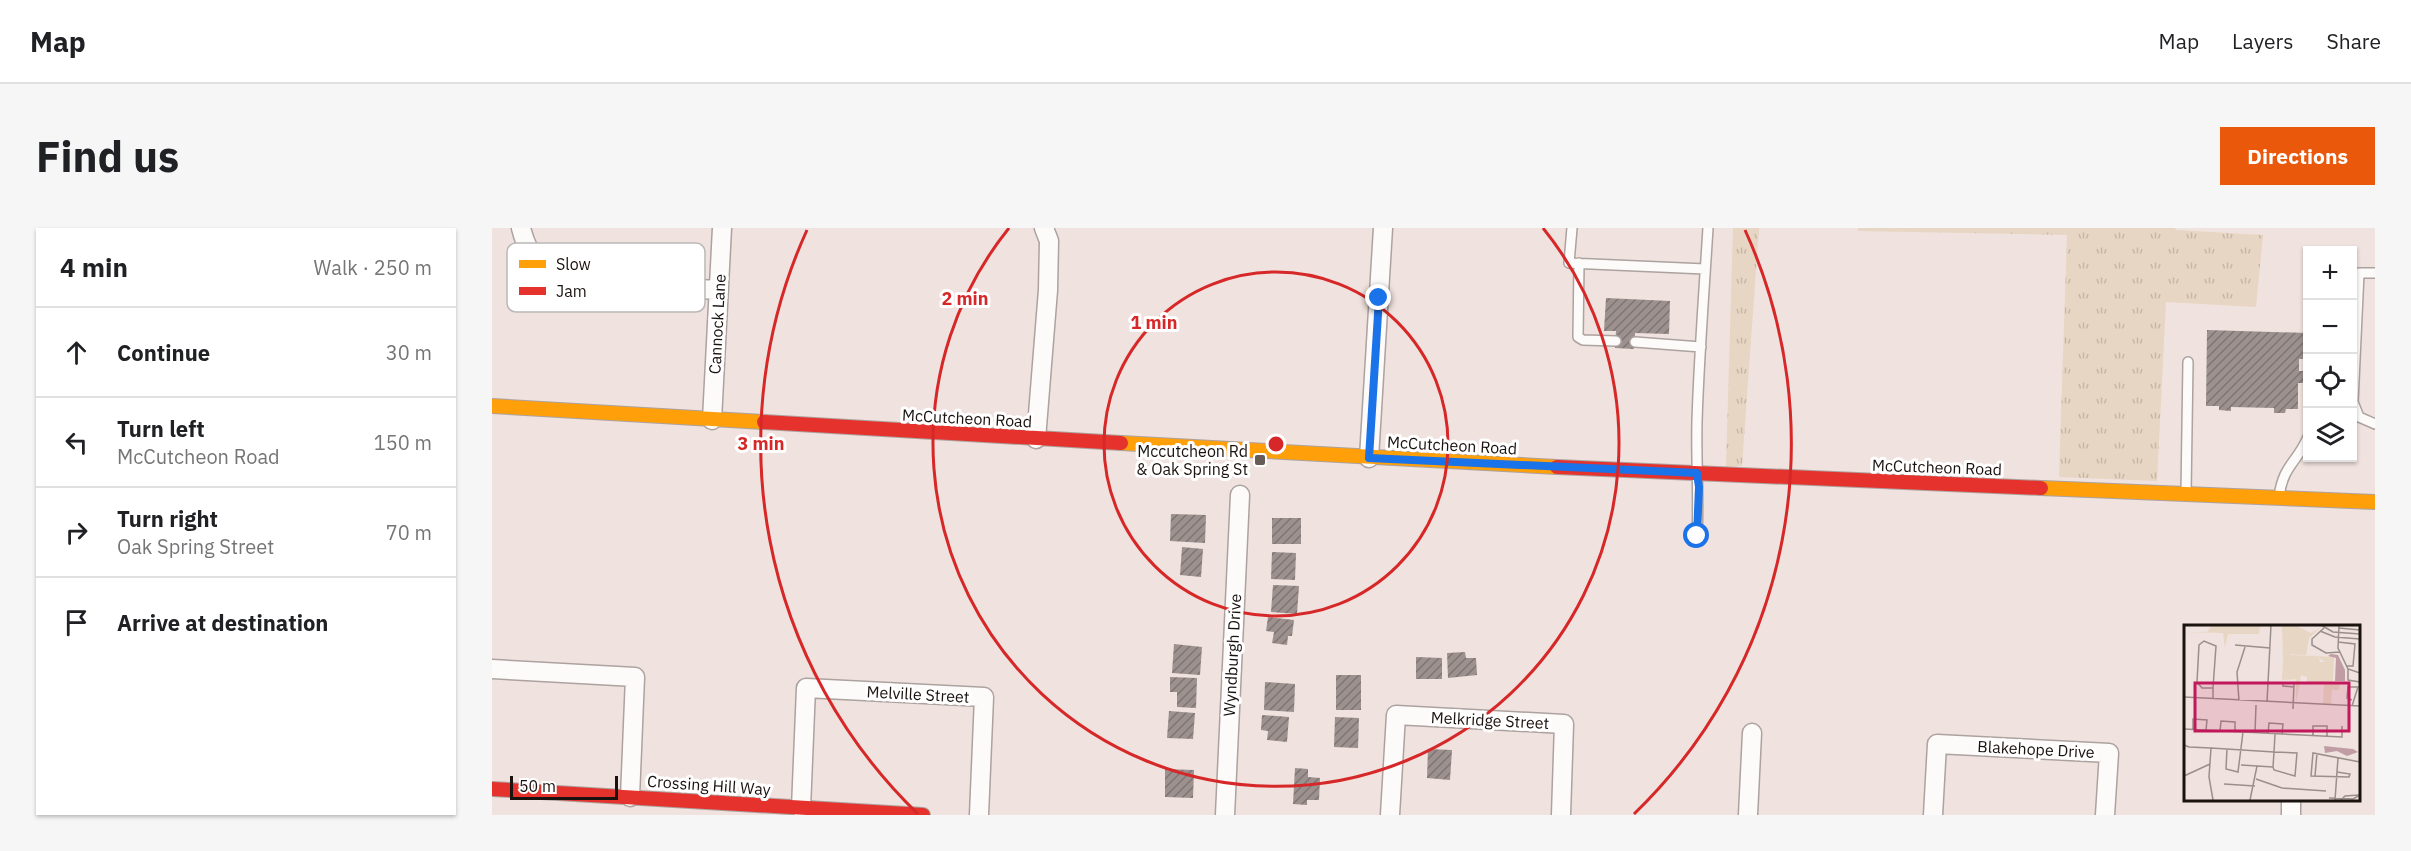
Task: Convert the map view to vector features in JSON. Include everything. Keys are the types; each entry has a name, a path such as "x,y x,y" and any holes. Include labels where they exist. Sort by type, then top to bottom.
{"main road":[{"name":"McCutcheon Road","path":"492,406 1369,458 2375,502"},
{"name":"Crossing Hill Way","path":"492,789 923,815"}],"street":[{"path":"520,228 524,243"},
{"name":"Cannock Lane","path":"712,420 722,228"},
{"path":"1036,439 1048,290 1049,241 1044,228"},
{"path":"1369,458 1383,228"},
{"path":"705,289 719,290"},
{"name":"Wyndburgh Drive","path":"1225,815 1240,495"},
{"path":"492,669 635,677 630,797"},
{"name":"Melville Street","path":"801,808 806,688 984,697 979,815"},
{"name":"Melkridge Street","path":"1390,815 1396,715 1564,724 1561,815"},
{"path":"1748,815 1752,733"},
{"name":"Blakehope Drive","path":"1933,815 1937,744 2109,753 2105,815"}],"lane":[{"path":"1572,228 1569,263 1705,269"},
{"path":"1697,536 1699,487 1697,422 1708,228"},
{"path":"1579,263 1578,337 1583,340 1616,341"},
{"path":"2375,273 2359,273 2353,402 2359,417 2375,424"},
{"path":"1635,342 1701,347"},
{"path":"2186,493 2188,362"},
{"path":"2279,497 2281,480 2290,462 2303,447"}],"green space":[{"path":"1733,228 1759,228 1742,466 1726,467"},
{"path":"1858,228 2175,228 2176,230 2263,235 2256,307 2166,302 2157,481 2059,477 2067,235 1858,231"}],"building":[{"path":"1606,298 1670,301 1669,334 1635,333 1634,349 1615,348 1616,331 1604,331"},
{"path":"2207,330 2303,333 2303,359 2299,359 2299,371 2303,371 2303,383 2298,383 2298,409 2286,409 2285,413 2274,413 2274,408 2231,407 2231,411 2219,410 2219,406 2206,406"},
{"path":"1171,514 1206,515 1205,543 1170,541"},
{"path":"1272,518 1301,518 1301,544 1272,544"},
{"path":"1182,547 1203,549 1201,577 1180,575"},
{"path":"1272,552 1296,553 1295,580 1271,579"},
{"path":"1273,585 1299,586 1297,614 1271,612"},
{"path":"1268,617 1294,620 1292,636 1288,636 1287,645 1272,643 1274,632 1266,631"},
{"path":"1174,644 1202,647 1200,675 1172,673"},
{"path":"1465,652 1466,658 1476,658 1477,675 1448,678 1447,653"},
{"path":"1416,657 1442,658 1442,679 1416,679"},
{"path":"1336,675 1361,675 1361,710 1336,710"},
{"path":"1170,677 1197,678 1196,708 1177,707 1177,692 1170,692"},
{"path":"1265,682 1295,684 1294,712 1264,710"},
{"path":"1169,711 1195,713 1193,739 1167,738"},
{"path":"1262,715 1289,717 1287,742 1267,740 1268,731 1261,730"},
{"path":"1335,717 1359,718 1358,748 1334,747"},
{"path":"1428,749 1452,750 1450,780 1427,778"},
{"path":"1295,768 1308,769 1308,777 1320,778 1319,800 1307,800 1307,805 1293,804"},
{"path":"1165,769 1194,770 1193,798 1165,797"}],"traffic: slow":[{"path":"492,406 764,422"},
{"path":"1121,443 1557,467"},
{"path":"2041,488 2375,502"}],"traffic: jam":[{"path":"764,422 1121,443"},
{"path":"1557,467 2041,488"},
{"path":"492,789 923,815"}],"place":[{"name":"Mccutcheon Rd & Oak Spring St","path":"1260,460"}],"route":[{"path":"1379,298 1369,458 1697,473 1699,487 1697,536"}]}
